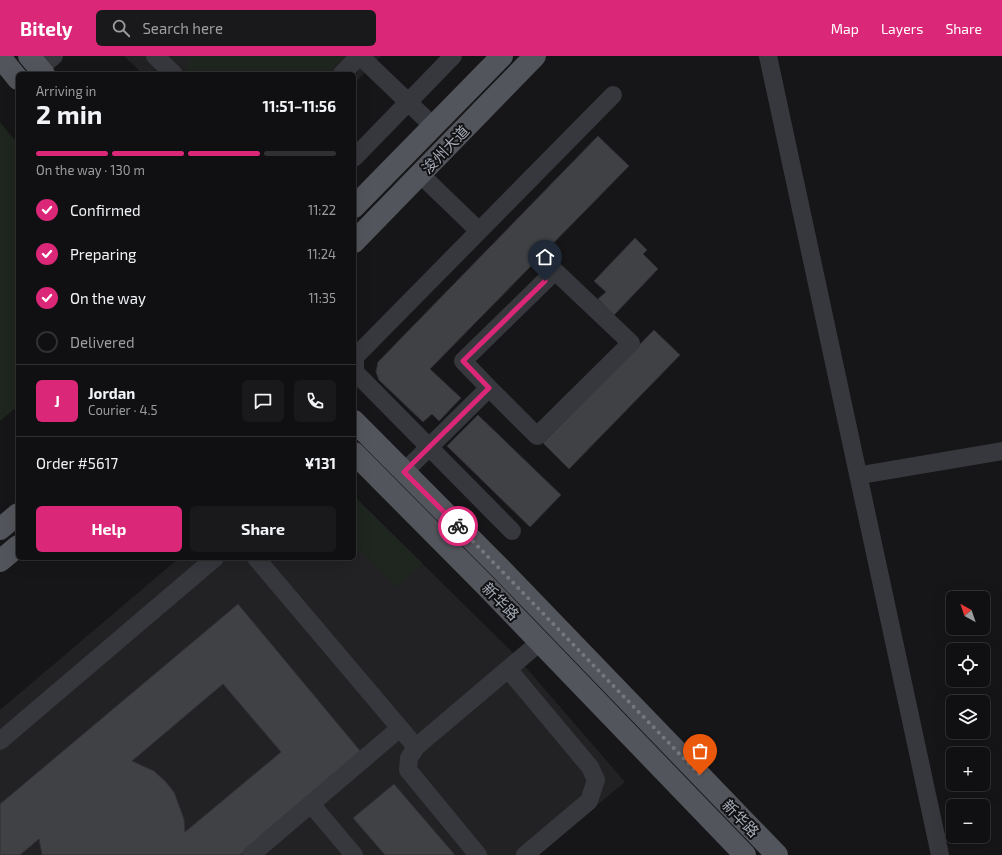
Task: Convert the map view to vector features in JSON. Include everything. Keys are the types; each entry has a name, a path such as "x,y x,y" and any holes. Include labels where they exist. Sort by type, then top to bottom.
{"main road":[{"name":"浚州大道","path":"356,205 502,56"},
{"name":"浚州大道","path":"356,240 535,56"},
{"path":"0,57 16,77"},
{"name":"新华路","path":"356,422 502,569 777,855"},
{"name":"新华路","path":"357,462 540,642 745,855"},
{"path":"0,529 16,516"},
{"path":"0,561 16,548"}],"street":[{"path":"344,72 359,56 433,126"},
{"path":"356,156 453,56"},
{"path":"768,56 940,855"},
{"path":"356,356 478,230 613,95"},
{"path":"420,174 478,230"},
{"path":"555,271 631,343 537,436 489,388 463,361 555,271"},
{"path":"356,373 512,531"},
{"path":"404,472 489,388"},
{"path":"866,474 1002,451"},
{"path":"0,741 213,560"},
{"path":"258,560 416,747"},
{"path":"478,855 408,770 409,758 416,747 540,642"},
{"path":"508,669 590,767 596,780 589,801 525,855"},
{"path":"251,855 400,728"},
{"path":"311,804 354,855"}],"shaded area":[{"path":"124,56 381,56 356,82 356,72 141,72"},
{"path":"192,56 345,56 329,72 187,72 188,60"},
{"path":"0,122 16,142 16,408 0,421"},
{"path":"356,498 516,656 625,782 537,855 0,855 0,710 177,560 356,560"},
{"path":"356,498 423,564 397,587 356,547"}],"building":[{"path":"598,136 629,166 430,369 461,398 439,421 432,414 423,422 379,380 376,372 378,362"},
{"path":"635,238 647,250 643,254 658,269 614,315 598,299 606,292 594,281"},
{"path":"654,330 680,355 569,469 543,443"},
{"path":"478,415 561,495 530,527 447,446"},
{"path":"238,604 362,753 240,855 42,855 39,839 20,855 0,855 0,804","holes":["223,684 281,752 185,832 184,819 174,792 154,771 132,761"]},
{"path":"394,784 455,855 385,855 353,818"}],"way so far":[{"path":"458,526 502,569 700,775"}],"route":[{"path":"458,526 404,472 489,388 463,361 545,281"}]}
